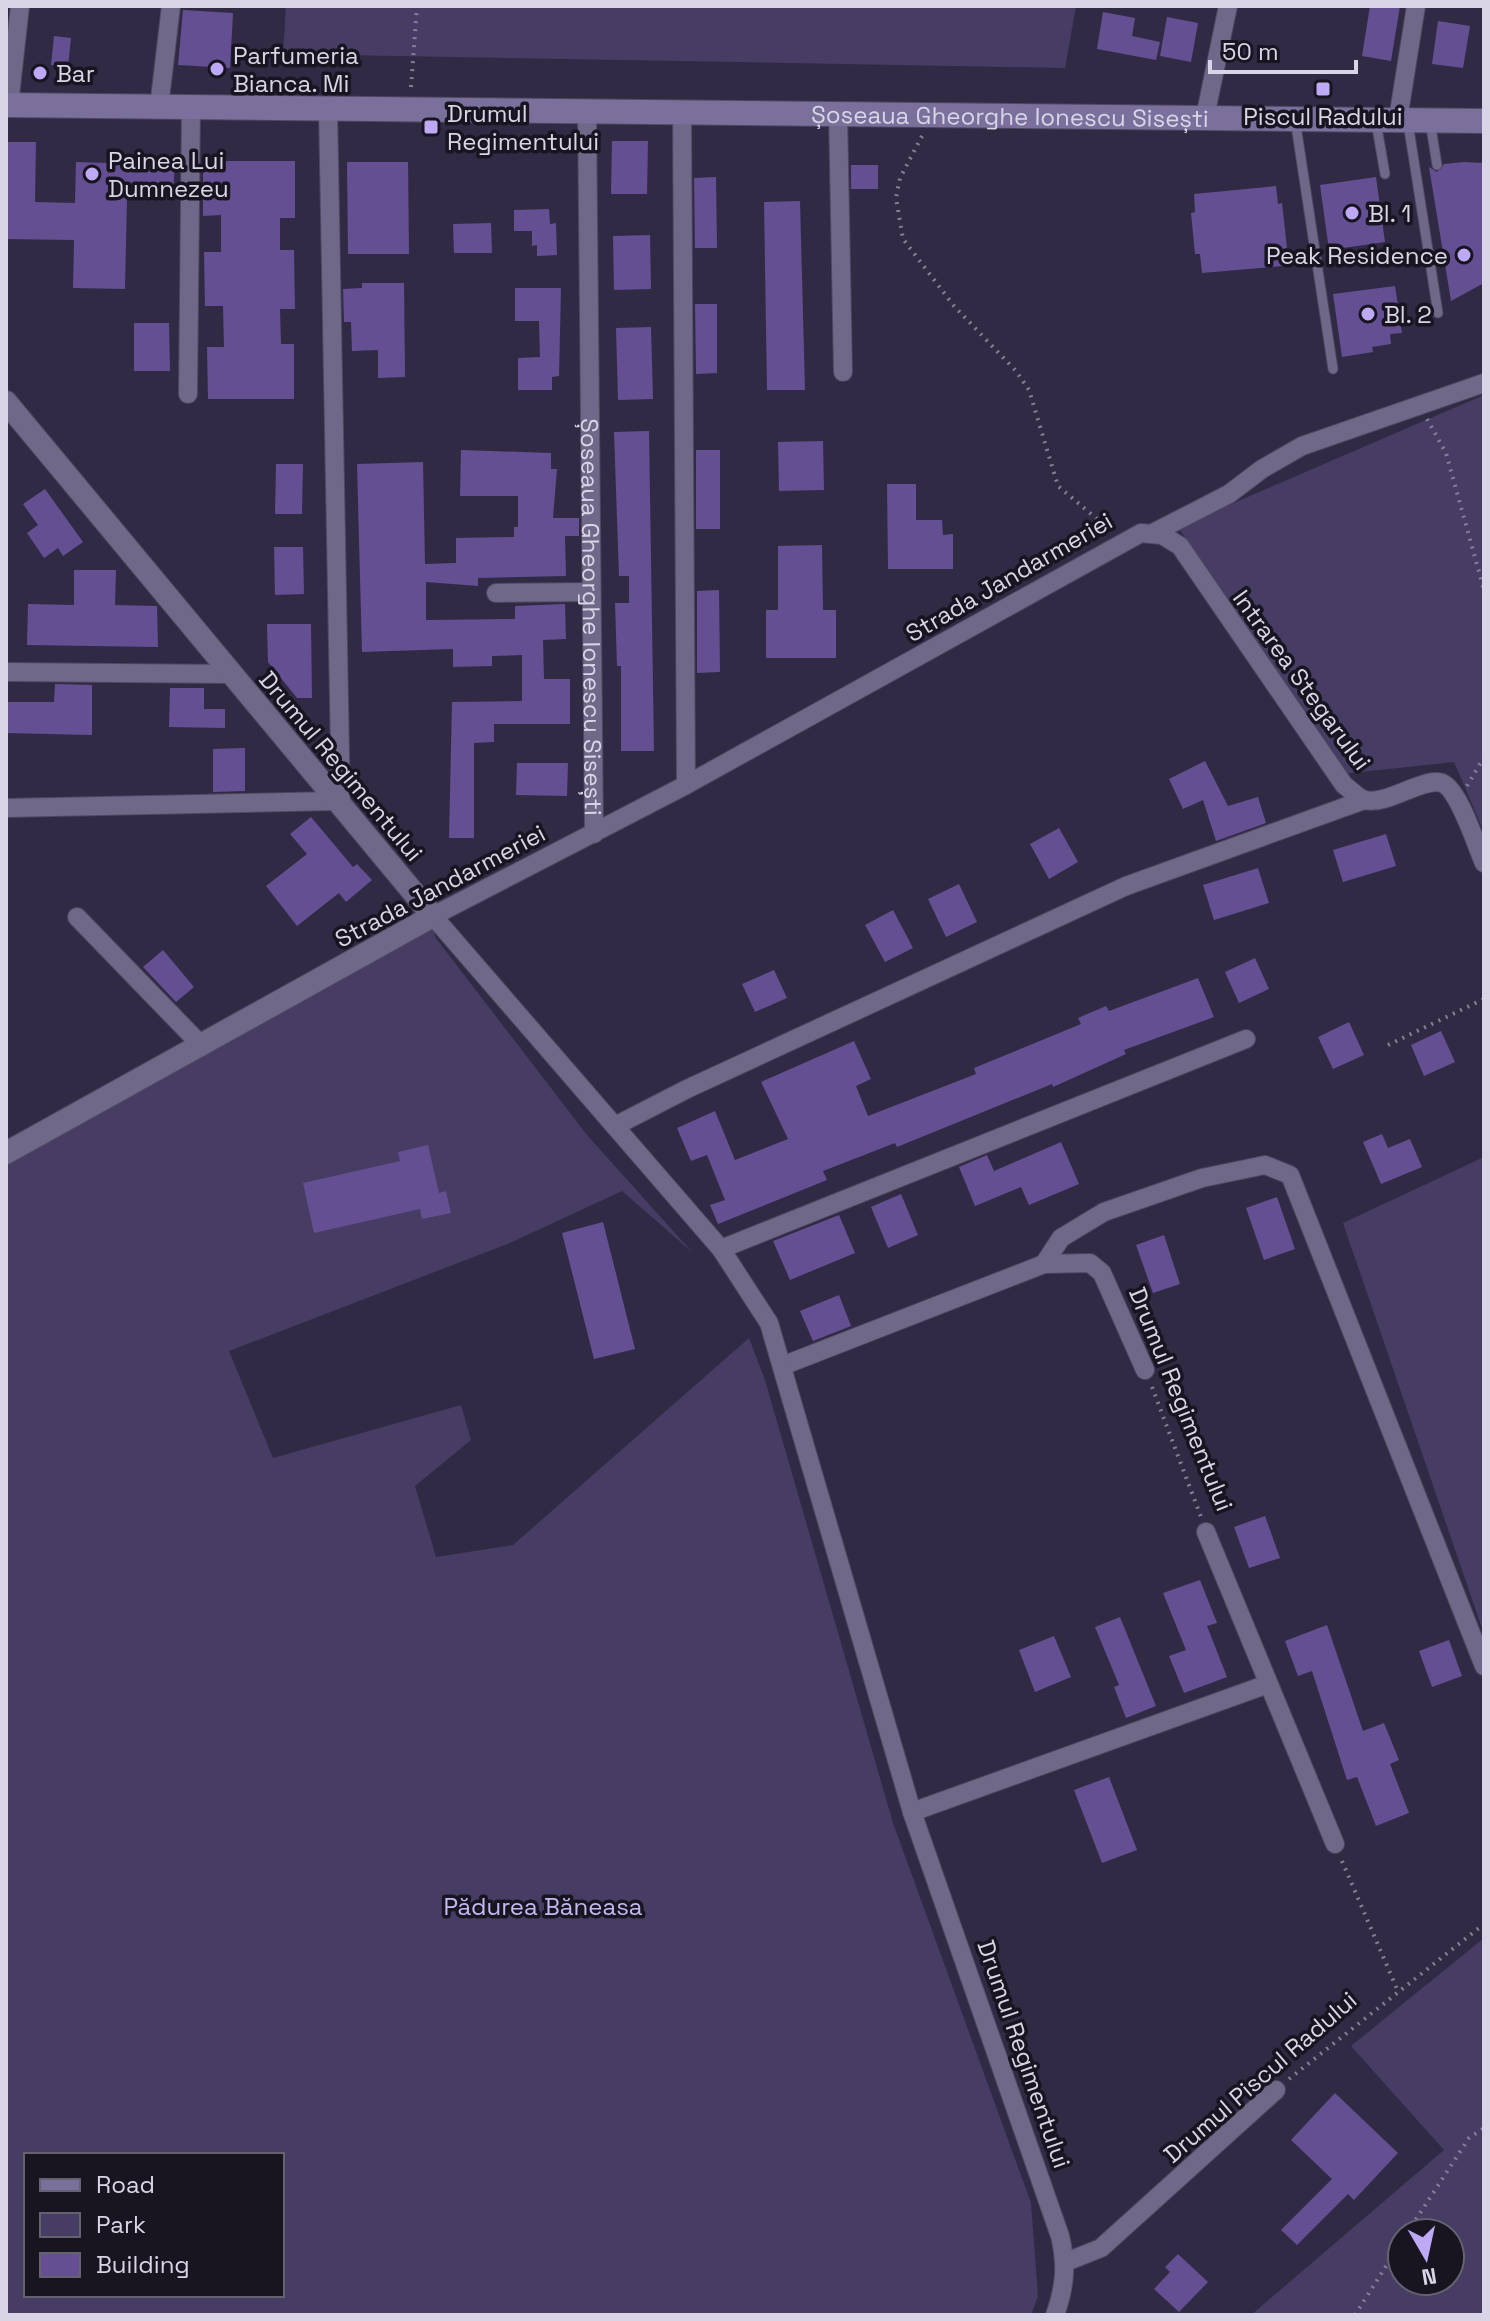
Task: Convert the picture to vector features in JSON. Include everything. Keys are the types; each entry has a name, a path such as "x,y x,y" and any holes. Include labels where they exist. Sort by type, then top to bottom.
{"main road":[{"name":"Șoseaua Gheorghe Ionescu Sisești","path":"7,105 1484,121"}],"street":[{"name":"Șoseaua Gheorghe Ionescu Sisești","path":"7,105 20,6"},
{"path":"159,107 171,6"},
{"path":"1205,117 1228,6"},
{"path":"1402,119 1416,6"},
{"path":"188,394 191,106"},
{"path":"6,808 339,804 328,108"},
{"name":"Șoseaua Gheorghe Ionescu Sisești","path":"587,111 594,834"},
{"path":"682,111 686,785"},
{"path":"838,112 843,372"},
{"name":"Strada Jandarmeriei","path":"6,1153 433,916 686,785 1121,542 1141,533 1153,533 1229,494 1262,469 1302,446 1484,383"},
{"name":"Drumul Regimentului","path":"6,402 14,421 433,916 617,1125 721,1249 769,1323 912,1812 1066,2262 1063,2292 1055,2315"},
{"name":"Intrarea Stegarului","path":"1153,533 1170,538 1180,546 1330,768 1364,800 1390,797 1435,782 1445,784 1457,799"},
{"path":"496,593 591,592"},
{"path":"6,672 229,674"},
{"path":"1457,799 1484,863"},
{"path":"617,1125 1126,886 1364,800"},
{"path":"77,917 201,1045"},
{"path":"721,1249 1246,1039"},
{"path":"1044,1264 1061,1238 1104,1212 1202,1178 1265,1165 1290,1175 1484,1666"},
{"name":"Drumul Regimentului","path":"782,1366 1044,1264 1090,1263 1102,1273 1145,1370"},
{"name":"Drumul Regimentului","path":"1206,1532 1335,1844"},
{"path":"912,1812 1268,1684"},
{"name":"Drumul Piscul Radului","path":"1066,2262 1101,2248 1276,2090"}],"lane":[{"path":"1294,118 1333,369"},
{"path":"1402,119 1437,165"},
{"path":"1385,174 1402,119"},
{"path":"1402,119 1438,313"}],"path":[{"path":"410,109 417,6"},
{"path":"935,113 900,178 896,198 903,239 954,306 1016,371 1029,390 1058,486 1121,542"},
{"path":"1420,406 1446,453 1484,590"},
{"path":"1457,799 1479,770 1484,757"},
{"path":"1388,1045 1484,999"},
{"name":"Drumul Regimentului","path":"1145,1370 1206,1532"},
{"path":"1335,1844 1397,1990"},
{"name":"Drumul Piscul Radului","path":"1276,2090 1397,1990 1484,1924"},
{"path":"1417,2217 1469,2138 1484,2128"},
{"path":"1355,2315 1386,2266"}],"green space":[{"path":"286,6 1076,6 1065,68 283,54"},
{"path":"1484,395 1484,832 1454,762 1342,774 1178,527"},
{"name":"Pădurea Băneasa","path":"433,916 435,937 587,1135 692,1252 622,1191 510,1243 229,1351 273,1458 461,1405 471,1440 415,1486 436,1557 513,1545 749,1338 765,1380 893,1823 1031,2203 1038,2296 1031,2315 6,2315 6,1153"},
{"path":"1484,1157 1484,1634 1343,1223"},
{"path":"1484,1938 1484,2315 1251,2315 1444,2150 1351,2046"}],"building":[{"path":"1370,6 1400,6 1391,61 1362,56"},
{"path":"183,10 233,13 230,68 178,65"},
{"path":"1103,12 1135,18 1132,36 1160,42 1156,60 1097,49"},
{"path":"1167,17 1198,23 1191,62 1160,56"},
{"path":"1438,21 1470,26 1463,68 1432,64"},
{"path":"54,36 71,38 68,67 51,65"},
{"path":"612,141 648,141 647,194 611,194"},
{"path":"6,142 36,142 35,202 75,203 76,162 142,164 143,157 175,158 173,199 127,198 125,289 73,288 74,240 6,239"},
{"path":"203,161 295,161 295,218 280,218 280,250 294,250 295,309 280,309 281,344 294,344 294,399 208,399 207,347 224,347 223,306 205,306 204,252 221,252 221,215 203,216"},
{"path":"347,162 408,162 409,254 348,254"},
{"name":"Peak Residence","path":"1484,163 1484,283 1451,301 1429,167 1437,172 1444,164"},
{"path":"851,165 878,165 878,189 851,189"},
{"path":"716,177 717,248 695,248 694,178"},
{"name":"Bl. 1","path":"1376,177 1385,242 1329,250 1320,185"},
{"path":"1276,186 1278,204 1282,203 1287,248 1281,249 1283,266 1202,273 1200,254 1195,254 1191,213 1195,212 1194,194"},
{"path":"800,201 805,390 767,390 764,202"},
{"path":"549,209 550,224 556,223 557,255 537,256 537,245 532,246 532,231 514,231 514,210"},
{"path":"491,223 492,253 454,253 453,224"},
{"path":"650,235 651,289 614,290 613,236"},
{"path":"362,283 404,283 405,377 378,378 378,350 352,351 351,322 344,322 343,289 362,288"},
{"name":"Bl. 2","path":"1395,286 1402,333 1390,334 1391,344 1372,347 1373,352 1342,357 1333,294"},
{"path":"515,288 561,288 559,376 552,377 552,390 518,390 518,358 540,357 539,321 515,321"},
{"path":"695,304 717,304 717,373 696,374"},
{"path":"134,323 169,323 170,371 134,371"},
{"path":"651,327 653,399 618,400 616,328"},
{"path":"649,431 654,751 621,751 621,666 617,666 615,603 629,603 629,576 619,576 614,432"},
{"path":"823,441 824,490 779,491 778,442"},
{"path":"461,450 551,453 551,469 557,469 553,518 579,518 579,536 565,536 566,576 478,578 478,586 426,582 426,620 515,619 515,606 565,604 566,639 543,640 544,679 570,679 570,724 494,724 494,742 474,743 474,838 449,838 452,702 522,701 522,655 492,656 492,666 453,667 453,649 362,652 357,464 423,462 425,564 456,563 456,538 514,537 514,527 518,527 518,496 460,496"},
{"path":"696,450 720,450 720,529 696,529"},
{"path":"276,464 303,464 302,514 275,514"},
{"path":"887,484 916,484 916,520 942,520 943,535 953,534 953,569 888,569"},
{"path":"45,489 83,542 63,556 58,548 44,558 27,533 38,525 23,504"},
{"path":"822,545 823,610 836,610 836,658 766,658 766,610 778,610 778,546"},
{"path":"274,547 303,547 304,594 275,595"},
{"path":"74,570 116,570 115,605 157,606 158,647 27,645 28,604 74,605"},
{"path":"719,590 720,672 697,673 697,591"},
{"path":"267,624 311,624 312,698 297,698 268,662"},
{"path":"55,684 92,685 92,735 6,733 6,702 54,702"},
{"path":"170,688 204,688 204,709 225,709 225,728 169,727"},
{"path":"245,748 245,791 213,792 213,749"},
{"path":"1205,761 1228,806 1258,797 1266,823 1216,841 1203,800 1183,809 1169,779"},
{"path":"517,763 568,763 567,796 516,795"},
{"path":"311,817 353,867 357,864 372,880 346,902 339,893 297,926 266,886 307,854 290,834"},
{"path":"1059,828 1078,862 1049,879 1030,844"},
{"path":"1386,834 1396,866 1343,882 1333,850"},
{"path":"1258,868 1269,903 1214,920 1203,885"},
{"path":"959,884 977,922 946,937 928,899"},
{"path":"893,910 913,948 885,962 865,925"},
{"path":"163,950 194,987 176,1002 143,967"},
{"path":"1255,958 1269,989 1239,1003 1225,972"},
{"path":"774,970 787,998 755,1012 742,984"},
{"path":"1198,978 1214,1017 1124,1050 1126,1054 1053,1087 1052,1084 897,1147 895,1143 823,1171 827,1180 718,1224 710,1205 725,1200 707,1155 691,1161 677,1128 715,1111 735,1160 788,1139 761,1082 854,1041 871,1079 856,1086 868,1116 976,1074 974,1068 1081,1024 1078,1018 1106,1006 1109,1011"},
{"path":"1349,1022 1364,1055 1333,1069 1318,1037"},
{"path":"1441,1031 1455,1062 1424,1076 1411,1045"},
{"path":"1382,1134 1388,1148 1410,1139 1422,1167 1381,1184 1363,1142"},
{"path":"1061,1142 1079,1184 1029,1205 1021,1187 975,1206 959,1167 987,1155 994,1171"},
{"path":"428,1145 439,1193 446,1191 451,1213 422,1219 420,1209 314,1233 303,1183 400,1161 398,1152"},
{"path":"901,1194 918,1235 888,1248 871,1207"},
{"path":"1277,1197 1295,1249 1264,1260 1246,1208"},
{"path":"839,1215 855,1253 790,1280 773,1241"},
{"path":"603,1222 635,1349 594,1359 562,1233"},
{"path":"1164,1235 1180,1284 1153,1293 1136,1245"},
{"path":"839,1295 851,1326 813,1341 800,1311"},
{"path":"1265,1516 1280,1558 1249,1568 1234,1527"},
{"path":"1200,1580 1217,1623 1207,1626 1227,1677 1184,1693 1169,1656 1186,1650 1163,1593"},
{"path":"1120,1617 1156,1706 1126,1718 1114,1687 1119,1685 1095,1627"},
{"path":"1327,1625 1363,1731 1384,1723 1399,1760 1390,1764 1409,1813 1376,1826 1357,1777 1347,1780 1312,1671 1298,1676 1285,1641"},
{"path":"1054,1636 1071,1677 1035,1692 1019,1650"},
{"path":"1449,1640 1462,1676 1432,1687 1419,1651"},
{"path":"1109,1777 1137,1850 1102,1863 1074,1790"},
{"path":"1335,2093 1398,2153 1354,2200 1348,2194 1297,2245 1281,2230 1332,2179 1291,2140"},
{"path":"1178,2254 1208,2282 1179,2312 1154,2289 1170,2272 1165,2267"}],"place":[{"name":"Parfumeria Bianca. Mi","path":"217,69"},
{"name":"Bar","path":"40,73"},
{"name":"Piscul Radului","path":"1323,89"},
{"name":"Drumul Regimentului","path":"431,127"},
{"name":"Painea Lui Dumnezeu","path":"92,174"},
{"name":"Bl. 1","path":"1352,213"},
{"name":"Peak Residence","path":"1464,255"},
{"name":"Bl. 2","path":"1368,314"}]}
